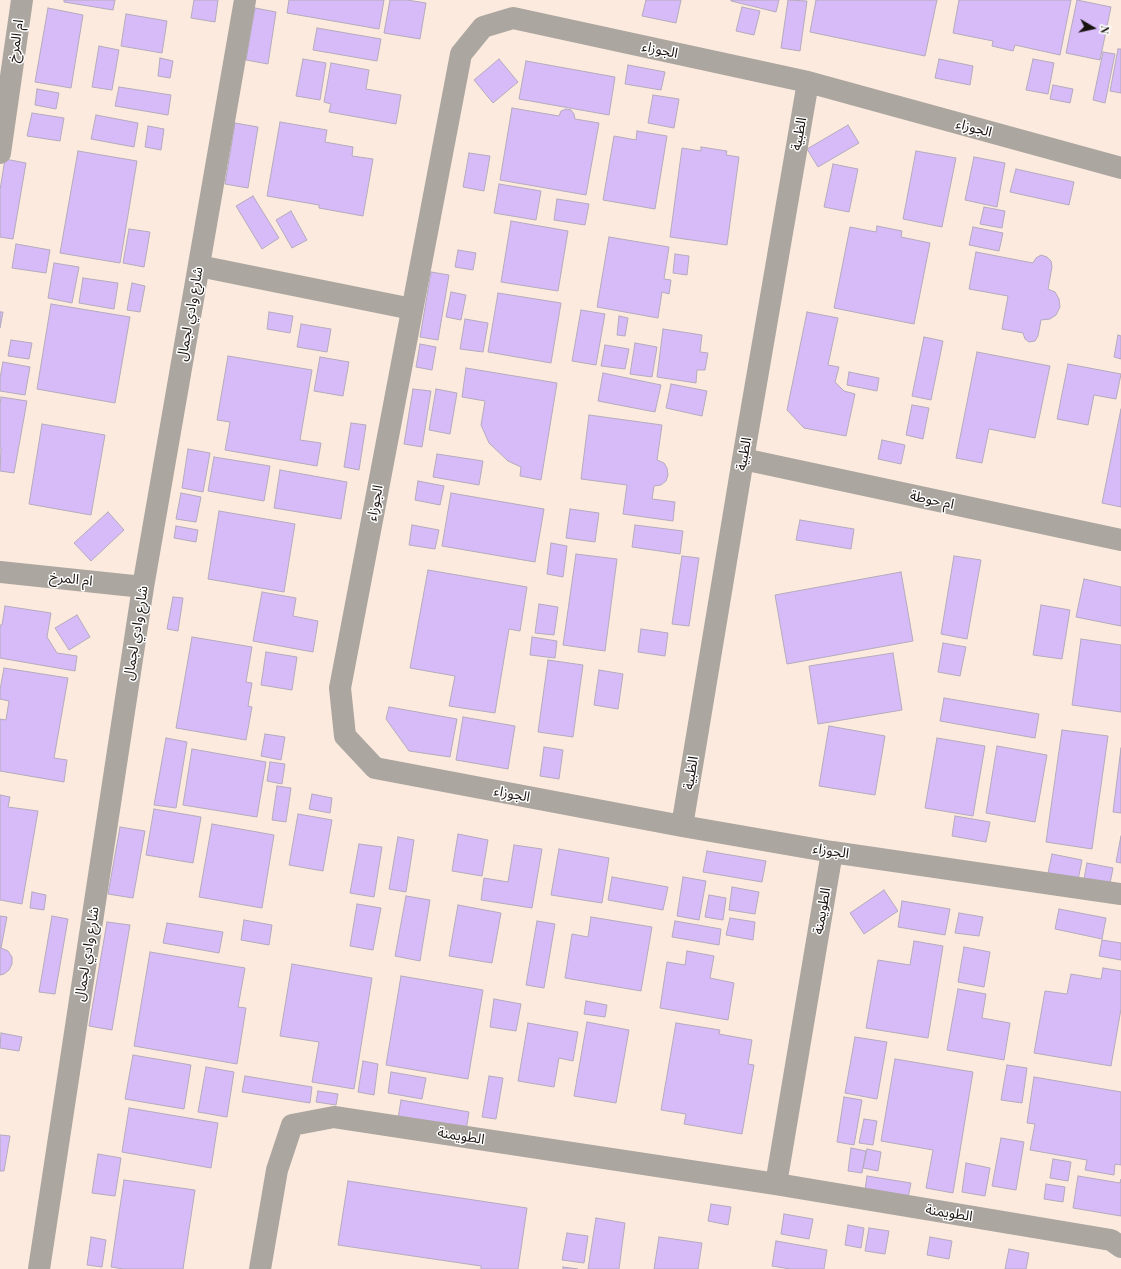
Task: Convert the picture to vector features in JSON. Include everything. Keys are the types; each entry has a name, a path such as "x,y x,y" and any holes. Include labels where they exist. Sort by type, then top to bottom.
{"street":[{"name":"ام المرخ","path":"0,153 22,0"},
{"name":"شارع وادي لجمال","path":"39,1269 143,586 245,0"},
{"name":"الجوزاء","path":"1121,168 808,82 513,18 483,27 461,54 340,688 345,736 375,768 682,826 832,852 1121,894"},
{"name":"الظبية","path":"682,826 808,82"},
{"path":"199,266 412,309"},
{"name":"ام حوطة","path":"743,459 1121,540"},
{"name":"ام المرخ","path":"0,572 143,586"},
{"name":"الطويمنة","path":"776,1184 832,852"},
{"name":"الطويمنة","path":"260,1269 277,1170 292,1125 334,1117 776,1184 1111,1240 1121,1247"}],"building":[{"path":"64,0 115,0 113,10 64,2"},
{"path":"194,0 218,0 215,22 191,18"},
{"path":"289,0 384,0 379,29 287,13"},
{"path":"390,0 407,0 426,3 420,39 384,33"},
{"path":"646,0 681,0 676,23 642,16"},
{"path":"731,0 779,0 776,12"},
{"path":"788,0 807,1 800,51 781,48"},
{"path":"816,0 937,0 925,56 810,32"},
{"path":"959,0 1071,0 1060,55 1015,45 1013,51 992,46 993,41 953,33"},
{"path":"1077,0 1111,7 1100,60 1066,53"},
{"path":"742,7 760,11 754,35 736,31"},
{"path":"48,8 83,15 71,88 35,82"},
{"path":"255,8 276,12 268,64 246,60"},
{"path":"126,14 167,21 162,53 121,46"},
{"path":"317,28 381,39 377,61 313,50"},
{"path":"99,46 119,50 112,90 92,87"},
{"path":"1118,49 1121,49 1121,93 1110,91"},
{"path":"1103,52 1115,54 1105,103 1093,100"},
{"path":"160,58 173,61 170,78 158,76"},
{"path":"303,59 326,63 320,100 296,96"},
{"path":"499,59 518,82 493,103 474,80"},
{"path":"939,59 973,66 970,85 935,78"},
{"path":"1033,59 1054,63 1048,94 1026,90"},
{"path":"526,61 615,77 609,115 519,99"},
{"path":"331,63 369,70 366,89 401,95 396,124 329,112 331,104 324,102"},
{"path":"628,65 665,72 661,90 625,84"},
{"path":"1053,85 1073,89 1070,103 1050,99"},
{"path":"119,87 171,95 168,115 115,106"},
{"path":"37,89 59,93 56,109 35,105"},
{"path":"653,95 679,99 674,128 648,123"},
{"path":"512,108 559,116 561,111 566,109 571,110 575,119 599,123 586,195 500,180"},
{"path":"32,113 64,118 60,141 27,136"},
{"path":"96,115 138,123 134,147 91,139"},
{"path":"280,122 327,130 325,142 353,147 352,156 373,159 363,216 319,208 319,205 267,196"},
{"path":"235,123 258,127 248,188 225,184"},
{"path":"848,125 859,143 818,167 807,149"},
{"path":"148,126 164,129 161,150 145,147"},
{"path":"637,131 667,136 655,209 603,200 614,136 636,140"},
{"path":"701,147 727,151 726,155 739,157 727,245 670,237 682,148 701,151"},
{"path":"78,151 137,161 120,263 60,253"},
{"path":"916,151 956,158 942,227 903,219"},
{"path":"469,153 490,156 484,191 463,187"},
{"path":"974,157 1005,163 997,207 965,200"},
{"path":"5,159 26,163 13,239 0,237 0,190"},
{"path":"833,164 858,169 849,212 824,207"},
{"path":"1016,169 1074,182 1069,205 1010,192"},
{"path":"499,184 541,191 536,220 494,213"},
{"path":"253,196 279,238 262,249 236,206"},
{"path":"557,199 589,204 585,225 554,220"},
{"path":"984,207 1005,211 1002,228 980,224"},
{"path":"291,211 307,240 292,248 276,220"},
{"path":"511,221 568,231 558,291 501,282"},
{"path":"877,226 902,231 901,237 930,243 914,324 834,308 850,227 876,232"},
{"path":"973,227 1003,233 999,251 969,245"},
{"path":"129,229 150,232 144,267 123,263"},
{"path":"609,237 669,247 664,279 671,280 669,294 662,292 658,318 597,307"},
{"path":"16,244 50,250 46,273 12,268"},
{"path":"458,250 476,253 473,270 455,267"},
{"path":"976,252 1033,263 1036,258 1041,255 1047,257 1051,261 1052,267 1048,289 1055,292 1059,299 1060,307 1056,315 1050,319 1041,320 1038,336 1035,341 1029,342 1025,339 1023,333 1002,329 1008,296 969,289"},
{"path":"675,254 689,256 687,275 673,273"},
{"path":"54,263 79,267 72,303 48,298"},
{"path":"431,272 449,275 438,340 420,337"},
{"path":"83,278 118,283 114,309 79,303"},
{"path":"132,283 145,286 140,312 127,310"},
{"path":"451,292 466,295 461,320 446,317"},
{"path":"498,293 561,303 551,363 488,352"},
{"path":"51,304 130,317 115,403 37,389"},
{"path":"581,310 605,314 596,365 572,361"},
{"path":"0,312 3,312 0,328"},
{"path":"269,312 293,316 290,333 267,329"},
{"path":"807,312 838,318 828,365 839,367 835,382 844,391 855,394 846,436 804,428 787,410"},
{"path":"619,316 628,318 625,336 617,335"},
{"path":"465,319 488,323 483,352 460,349"},
{"path":"301,324 331,329 327,352 297,347"},
{"path":"663,329 702,335 700,352 708,353 705,370 697,370 696,383 657,377"},
{"path":"1118,335 1121,336 1121,359 1114,357"},
{"path":"924,337 943,341 931,400 912,396"},
{"path":"11,340 32,343 29,359 8,356"},
{"path":"635,343 657,347 652,377 630,374"},
{"path":"420,344 436,347 432,370 416,367"},
{"path":"605,345 629,349 625,369 601,366"},
{"path":"977,352 1050,366 1035,438 989,429 982,463 956,458"},
{"path":"228,356 312,370 300,440 321,443 317,466 225,450 230,422 217,420"},
{"path":"320,357 349,362 343,396 314,391"},
{"path":"3,362 30,367 25,395 0,391 0,378"},
{"path":"1068,364 1121,374 1116,399 1094,395 1088,425 1057,419"},
{"path":"466,368 557,383 541,480 520,476 521,467 508,461 489,443 481,425 485,401 462,397"},
{"path":"849,372 879,378 877,391 847,385"},
{"path":"603,373 661,385 655,412 598,401"},
{"path":"671,384 707,391 702,416 666,408"},
{"path":"413,389 431,391 422,447 404,444"},
{"path":"436,389 457,393 450,434 429,430"},
{"path":"1,397 27,401 14,473 0,471"},
{"path":"912,405 929,408 923,439 906,435"},
{"path":"1121,409 1121,507 1102,503"},
{"path":"589,415 662,425 657,460 664,463 667,468 668,475 666,481 661,485 654,486 652,499 675,502 673,521 623,514 627,485 581,479"},
{"path":"351,423 366,425 359,470 344,467"},
{"path":"42,424 105,435 91,515 29,504"},
{"path":"882,440 905,445 901,464 878,459"},
{"path":"188,449 210,453 203,492 182,488"},
{"path":"437,454 483,461 479,485 433,477"},
{"path":"214,457 270,466 264,501 208,491"},
{"path":"280,470 347,482 341,519 274,508"},
{"path":"418,481 444,486 440,505 415,500"},
{"path":"181,493 201,497 196,522 176,519"},
{"path":"451,493 544,509 535,562 442,546"},
{"path":"570,509 599,513 595,542 566,538"},
{"path":"219,511 295,524 284,592 208,579"},
{"path":"108,512 124,530 91,561 74,543"},
{"path":"800,520 854,529 851,549 796,540"},
{"path":"412,525 439,530 435,549 409,545"},
{"path":"635,525 683,531 680,554 632,547"},
{"path":"176,526 198,530 196,542 174,538"},
{"path":"551,543 567,546 563,577 547,574"},
{"path":"576,554 617,559 605,651 563,645"},
{"path":"682,556 699,558 689,626 672,624"},
{"path":"954,556 981,560 967,639 941,634"},
{"path":"428,570 527,587 520,631 509,629 495,713 449,706 455,676 410,668"},
{"path":"901,572 913,641 787,664 775,595"},
{"path":"1084,579 1121,587 1121,626 1076,617"},
{"path":"262,592 296,598 293,616 318,621 313,652 253,641"},
{"path":"173,597 183,598 178,631 167,629"},
{"path":"539,604 558,607 554,635 535,633"},
{"path":"1041,605 1070,610 1062,659 1033,655"},
{"path":"5,606 51,613 47,637 57,653 77,656 75,671 0,658 0,625 2,625"},
{"path":"77,615 90,637 69,650 55,628"},
{"path":"641,629 668,633 665,656 638,652"},
{"path":"192,637 252,647 246,682 252,683 248,706 252,707 246,740 176,728"},
{"path":"532,637 557,641 555,658 530,655"},
{"path":"1081,639 1121,645 1121,712 1072,705"},
{"path":"943,643 966,647 960,676 938,672"},
{"path":"266,652 297,657 292,690 261,685"},
{"path":"893,653 902,710 818,724 809,666"},
{"path":"548,660 583,665 573,737 538,732"},
{"path":"4,668 68,678 54,758 67,760 64,782 0,771 0,719 6,720 9,701 0,699"},
{"path":"599,670 623,674 618,709 594,705"},
{"path":"944,698 1039,714 1035,738 940,721"},
{"path":"389,707 457,719 450,757 409,751 386,719"},
{"path":"463,717 515,726 508,769 456,760"},
{"path":"829,726 885,736 875,795 819,786"},
{"path":"1062,730 1108,736 1092,849 1046,842"},
{"path":"265,734 285,737 281,760 261,756"},
{"path":"166,738 187,742 176,808 154,805"},
{"path":"937,738 985,746 973,816 925,808"},
{"path":"997,746 1047,755 1035,822 986,813"},
{"path":"544,747 563,750 559,779 540,776"},
{"path":"1121,748 1121,813 1113,812"},
{"path":"192,749 266,762 257,817 183,805"},
{"path":"270,762 285,764 282,784 267,781"},
{"path":"277,786 291,788 286,822 272,820"},
{"path":"312,794 332,798 330,813 309,809"},
{"path":"0,795 10,797 8,807 38,811 22,904 0,900"},
{"path":"154,809 201,817 193,863 146,855"},
{"path":"298,814 332,820 323,871 289,865"},
{"path":"955,816 990,822 986,842 952,836"},
{"path":"212,824 274,835 262,908 199,897"},
{"path":"120,827 145,831 133,898 108,894"},
{"path":"458,834 488,840 482,876 452,871"},
{"path":"1121,836 1121,863 1116,862"},
{"path":"398,837 414,840 406,892 389,889"},
{"path":"359,844 382,847 374,897 350,893"},
{"path":"514,845 542,849 532,908 481,900 484,878 508,882"},
{"path":"559,849 609,858 602,903 551,895"},
{"path":"707,851 766,861 762,882 703,872"},
{"path":"1052,854 1082,860 1078,880 1048,873"},
{"path":"1087,863 1113,868 1109,889 1083,884"},
{"path":"612,877 668,887 663,910 608,900"},
{"path":"683,877 706,881 699,920 677,916"},
{"path":"732,887 759,892 755,914 729,910"},
{"path":"884,890 898,911 864,934 850,913"},
{"path":"32,892 46,895 44,910 30,908"},
{"path":"709,895 726,898 723,920 705,917"},
{"path":"406,896 430,900 420,961 395,956"},
{"path":"902,901 950,909 945,935 898,927"},
{"path":"357,904 381,908 373,950 350,946"},
{"path":"458,905 501,913 492,963 449,956"},
{"path":"1059,909 1106,918 1102,939 1055,929"},
{"path":"959,913 983,917 979,936 955,933"},
{"path":"0,916 7,917 1,948 8,951 12,957 12,964 9,970 0,975"},
{"path":"52,916 68,919 55,994 39,992"},
{"path":"591,917 652,927 641,991 565,978 572,934 588,937"},
{"path":"730,918 755,922 753,940 726,935"},
{"path":"244,920 272,925 269,945 241,940"},
{"path":"537,921 555,924 544,988 526,985"},
{"path":"675,921 721,929 719,945 672,937"},
{"path":"107,922 130,925 112,1030 89,1026"},
{"path":"167,923 223,932 219,953 163,943"},
{"path":"1102,940 1121,943 1121,960 1099,956"},
{"path":"914,941 943,946 928,1038 866,1028 878,960 910,965"},
{"path":"964,947 990,952 984,987 958,982"},
{"path":"687,951 714,956 710,978 734,983 728,1020 660,1008 667,962 685,965"},
{"path":"150,952 245,968 238,1007 246,1008 237,1064 134,1046"},
{"path":"292,964 372,978 354,1089 312,1082 319,1042 280,1036"},
{"path":"1103,968 1121,971 1121,1009 1111,1066 1034,1053 1045,991 1067,994 1071,974 1101,979"},
{"path":"401,976 483,990 468,1079 386,1065"},
{"path":"958,989 986,994 982,1018 1010,1023 1004,1060 947,1050"},
{"path":"494,999 521,1004 516,1031 490,1027"},
{"path":"586,1001 607,1005 605,1017 584,1014"},
{"path":"587,1022 629,1030 616,1103 574,1096"},
{"path":"528,1023 578,1032 573,1061 559,1058 554,1087 518,1081"},
{"path":"676,1023 720,1030 719,1034 752,1040 748,1064 754,1065 742,1134 684,1124 686,1114 661,1110"},
{"path":"1,1033 22,1037 19,1051 0,1048"},
{"path":"855,1037 887,1042 877,1099 845,1093"},
{"path":"133,1055 191,1065 184,1109 125,1099"},
{"path":"895,1059 973,1072 953,1193 926,1188 933,1150 881,1141"},
{"path":"363,1061 378,1064 374,1095 358,1092"},
{"path":"1007,1065 1027,1068 1022,1103 1001,1100"},
{"path":"206,1067 234,1072 227,1117 198,1112"},
{"path":"391,1072 426,1078 422,1099 388,1093"},
{"path":"245,1076 312,1087 310,1103 242,1092"},
{"path":"489,1076 503,1078 496,1119 482,1117"},
{"path":"1034,1077 1121,1092 1121,1165 1115,1164 1114,1175 1085,1170 1087,1160 1030,1150 1035,1124 1027,1123"},
{"path":"318,1091 338,1094 336,1105 316,1102"},
{"path":"844,1097 862,1100 854,1145 837,1142"},
{"path":"401,1100 469,1112 466,1131 398,1119"},
{"path":"129,1108 218,1123 211,1168 122,1152"},
{"path":"864,1119 877,1121 873,1145 859,1143"},
{"path":"0,1135 10,1136 4,1171 0,1171"},
{"path":"1001,1138 1024,1142 1016,1190 992,1186"},
{"path":"851,1148 866,1151 862,1173 848,1171"},
{"path":"867,1149 881,1152 878,1171 863,1168"},
{"path":"98,1154 121,1158 115,1196 92,1193"},
{"path":"1053,1159 1071,1162 1068,1181 1050,1178"},
{"path":"966,1163 990,1168 985,1196 962,1192"},
{"path":"867,1176 911,1183 908,1198 865,1190"},
{"path":"1078,1176 1120,1183 1121,1179 1121,1216 1073,1208"},
{"path":"124,1180 195,1190 183,1269 124,1269 111,1267"},
{"path":"348,1181 527,1208 518,1269 481,1269 481,1266 338,1245"},
{"path":"1046,1184 1065,1187 1063,1202 1044,1199"},
{"path":"711,1204 731,1207 728,1225 708,1221"},
{"path":"784,1214 813,1219 809,1239 781,1234"},
{"path":"596,1218 625,1223 619,1269 588,1269"},
{"path":"848,1225 864,1228 861,1248 845,1245"},
{"path":"869,1228 889,1231 885,1254 865,1251"},
{"path":"567,1233 588,1236 584,1263 562,1260"},
{"path":"91,1237 106,1240 102,1267 87,1265"},
{"path":"659,1237 702,1243 698,1269 654,1269"},
{"path":"930,1237 952,1241 949,1259 927,1255"},
{"path":"776,1241 827,1250 824,1269 790,1269 772,1266"},
{"path":"1009,1249 1029,1253 1026,1269 1005,1269"},
{"path":"563,1267 578,1269 563,1269"}]}
